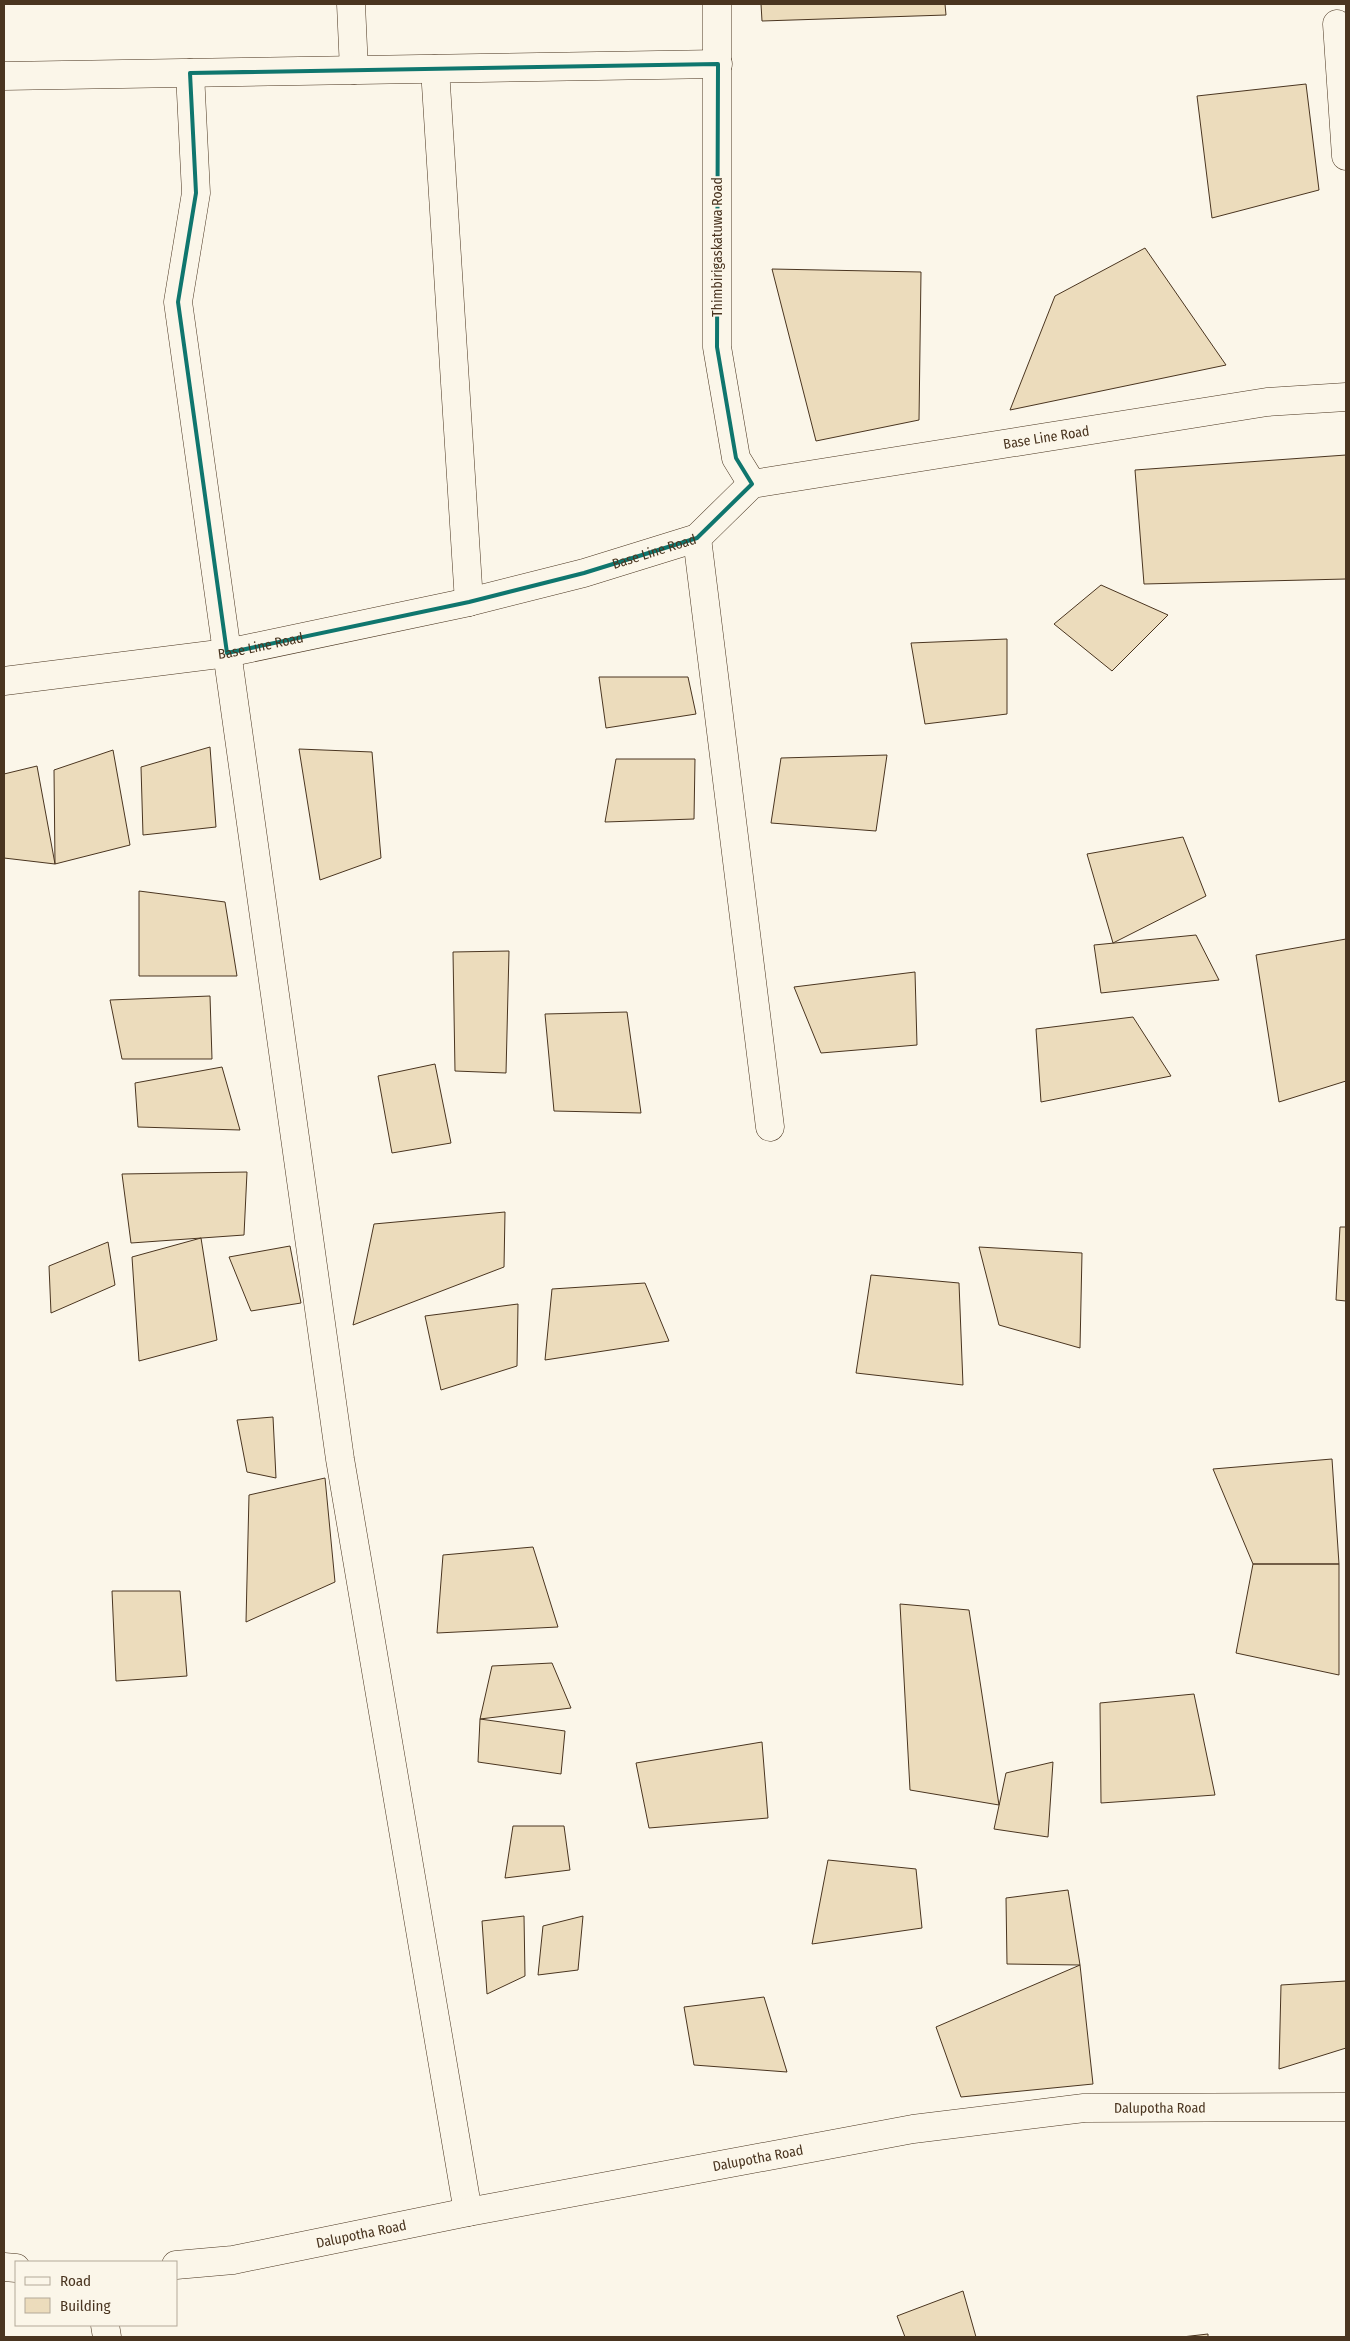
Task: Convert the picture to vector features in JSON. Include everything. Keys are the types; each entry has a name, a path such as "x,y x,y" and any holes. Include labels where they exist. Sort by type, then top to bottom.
{"street":[{"path":"351,4 354,70"},
{"name":"Thimbirigaskatuwa Road","path":"717,4 717,347 736,458 752,484"},
{"path":"1337,24 1346,156"},
{"path":"4,76 718,64"},
{"path":"435,69 468,602"},
{"path":"190,73 196,193 178,302 340,1459 468,2212"},
{"name":"Base Line Road","path":"4,682 227,653 468,602 584,573 696,538 752,484 1267,402 1346,396"},
{"path":"696,538 770,1128"},
{"name":"Dalupotha Road","path":"178,2266 233,2260 468,2212 913,2128 1084,2108 1346,2107"}],"highlighted area":[{"path":"718,64 717,347 736,458 752,484 697,538 584,573 469,602 227,653 178,302 196,193 190,73"}],"building":[{"path":"761,4 945,4 946,15 762,21"},
{"path":"1306,84 1319,190 1212,218 1197,96"},
{"path":"1145,248 1226,365 1010,410 1055,296"},
{"path":"772,269 921,272 919,420 816,441"},
{"path":"1346,455 1346,579 1144,584 1135,470"},
{"path":"1101,585 1168,615 1112,671 1054,624"},
{"path":"1007,639 1007,714 925,724 911,643"},
{"path":"599,677 688,677 696,714 606,728"},
{"path":"210,747 216,827 143,835 141,767"},
{"path":"299,749 372,752 381,858 320,880"},
{"path":"113,750 130,845 55,864 54,770"},
{"path":"887,755 876,831 771,823 781,758"},
{"path":"616,759 695,759 694,819 605,822"},
{"path":"37,766 55,864 4,858 4,774"},
{"path":"1183,837 1206,896 1113,943 1087,854"},
{"path":"139,891 225,902 237,976 139,976"},
{"path":"1196,935 1219,980 1101,993 1094,945"},
{"path":"1346,939 1346,1081 1279,1102 1256,955"},
{"path":"509,951 506,1073 455,1071 453,952"},
{"path":"915,972 917,1045 821,1053 794,987"},
{"path":"210,996 212,1059 122,1059 110,1000"},
{"path":"627,1012 641,1113 554,1111 545,1014"},
{"path":"1133,1017 1171,1076 1041,1102 1036,1029"},
{"path":"435,1064 451,1143 392,1153 378,1076"},
{"path":"222,1067 240,1130 138,1127 135,1083"},
{"path":"247,1172 244,1235 131,1243 122,1174"},
{"path":"505,1212 504,1267 353,1325 374,1224"},
{"path":"1340,1227 1346,1227 1346,1301 1336,1300"},
{"path":"201,1238 217,1340 139,1361 132,1257"},
{"path":"108,1242 115,1285 51,1313 49,1266"},
{"path":"290,1246 301,1303 251,1311 229,1257"},
{"path":"979,1247 1082,1253 1080,1348 999,1325"},
{"path":"871,1275 959,1283 963,1385 856,1373"},
{"path":"645,1283 669,1341 545,1360 552,1289"},
{"path":"518,1304 517,1366 441,1390 425,1316"},
{"path":"273,1417 276,1478 247,1472 237,1420"},
{"path":"1332,1459 1339,1564 1253,1564 1213,1469"},
{"path":"325,1478 335,1582 246,1622 249,1495"},
{"path":"533,1547 558,1627 437,1633 443,1555"},
{"path":"1253,1564 1339,1564 1339,1675 1236,1653"},
{"path":"112,1591 180,1591 187,1676 116,1681"},
{"path":"900,1604 969,1610 999,1805 910,1790"},
{"path":"552,1663 571,1708 480,1719 492,1666"},
{"path":"1194,1694 1215,1795 1101,1803 1100,1703"},
{"path":"480,1719 565,1731 561,1774 478,1762"},
{"path":"762,1742 768,1818 649,1828 636,1763"},
{"path":"1053,1762 1048,1837 994,1829 1006,1773"},
{"path":"513,1826 564,1826 570,1870 505,1878"},
{"path":"828,1860 916,1869 922,1928 812,1944"},
{"path":"1068,1890 1080,1965 1007,1964 1006,1898"},
{"path":"524,1916 525,1976 487,1994 482,1921"},
{"path":"583,1916 578,1970 538,1975 543,1926"},
{"path":"1080,1965 1093,2084 961,2097 936,2027"},
{"path":"1346,1981 1346,2048 1279,2069 1281,1985"},
{"path":"764,1997 787,2072 694,2065 684,2007"},
{"path":"963,2291 976,2337 905,2337 897,2316"},
{"path":"1208,2334 1208,2337 1182,2337"}]}
